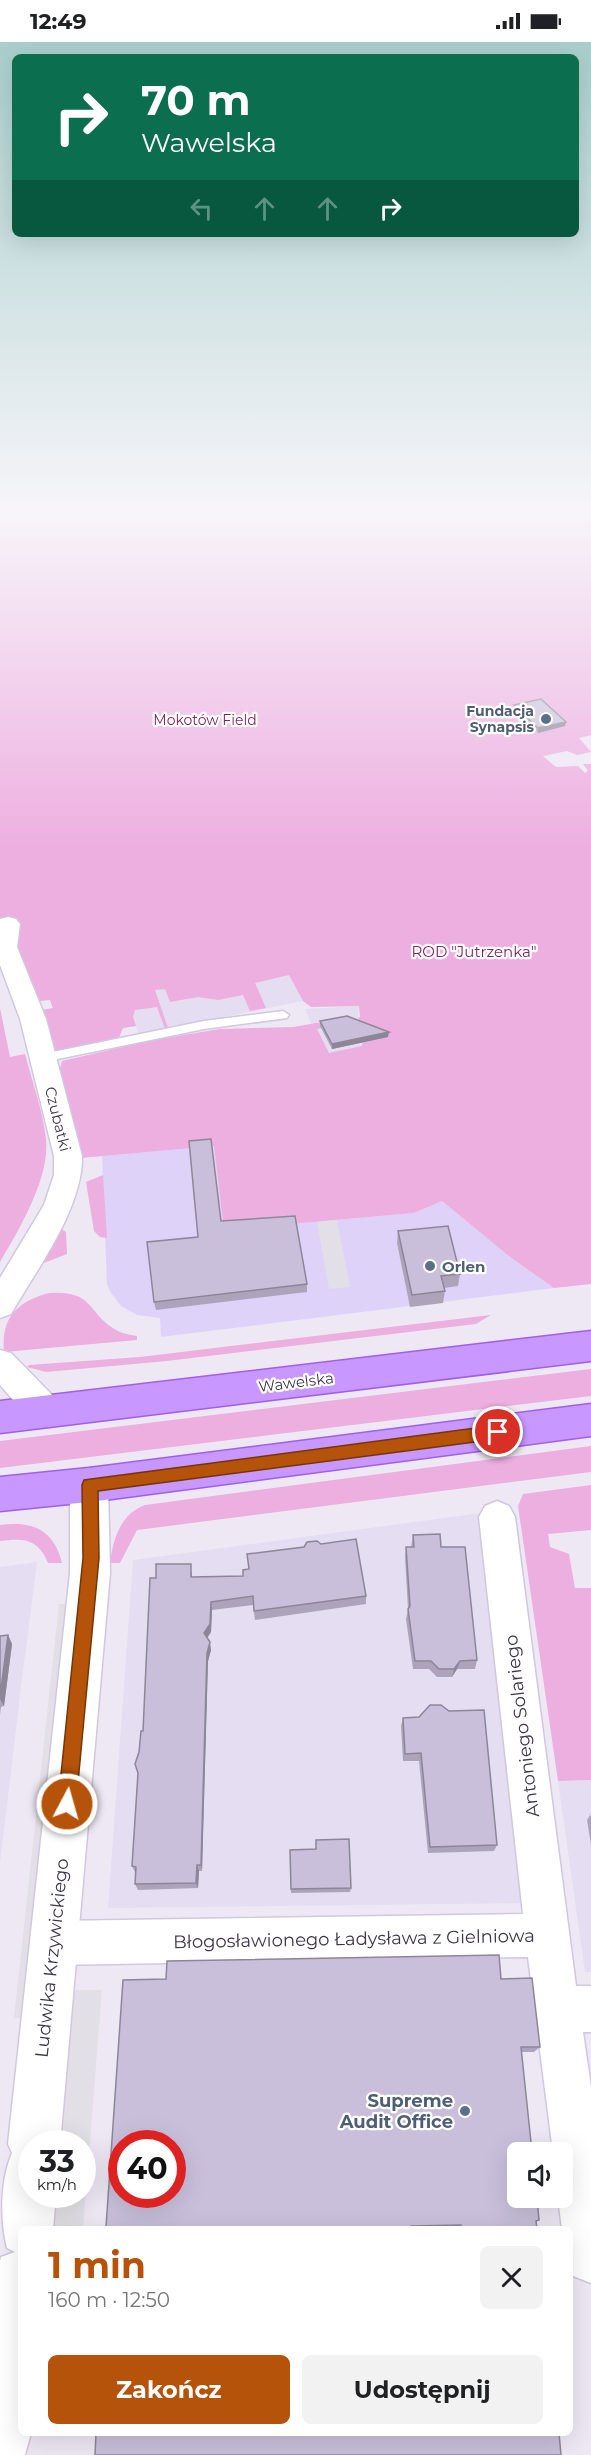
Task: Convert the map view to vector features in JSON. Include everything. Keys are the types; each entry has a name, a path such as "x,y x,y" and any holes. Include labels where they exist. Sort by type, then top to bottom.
{"main road":[{"name":"Wawelska","path":"0,1417 591,1346"},
{"path":"0,1494 90,1485 591,1420"}],"street":[{"name":"Czubatki","path":"0,1305 58,1206 68,1176 68,1156 33,1019 5,947 9,924"},
{"path":"0,1363 47,1412"},
{"name":"Ludwika Krzywickiego","path":"35,2130 90,1573 90,1485"},
{"name":"Antoniego Solariego","path":"497,1517 547,1935"},
{"name":"Błogosławionego Ładysława z Gielniowa","path":"54,1943 547,1935 575,2009"},
{"path":"575,2009 591,2258"},
{"path":"26,2226 28,2208"},
{"path":"0,2444 12,2311"}],"lane":[{"path":"43,1058 204,1025 283,1015"}],"shaded area":[{"path":"282,962 303,1001 139,1034 136,1026 129,1027 67,1048 49,998"},
{"path":"359,1006 358,1014 393,1080 339,1090 305,1009"},
{"path":"214,1146 224,1230 414,1213 442,1201 510,1257 554,1288 161,1337 160,1318 137,1315 121,1306 107,1285 102,1156"},
{"path":"337,1220 350,1287 329,1289 317,1222"},
{"path":"481,1513 525,1903 108,1908 133,1560"},
{"path":"37,1562 21,1687 0,1864 0,1567"},
{"path":"59,1604 70,1604 27,2018 14,2018"},
{"path":"591,1780 591,1972 585,1972 558,1781"},
{"path":"71,1990 102,1990 91,2130 59,2130"},
{"path":"52,2208 85,2208 83,2226 50,2226"}],"green space":[{"path":"0,628 591,628 591,735 579,738 591,752 577,755 567,751 543,756 556,767 578,766 585,773 588,771 583,764 591,764 591,1284 554,1288 510,1257 442,1201 414,1213 224,1230 214,1146 81,1158 58,1076 62,1061 153,1040 220,1029 293,1027 328,1021 331,1026 317,1029 329,1053 362,1046 363,1042 369,1041 358,1018 360,1017 359,1006 311,1007 303,1001 289,975 255,983 266,1008 250,1011 243,995 218,1000 198,997 170,1002 165,989 155,990 168,1028 165,1029 157,1007 135,1010 133,1017 136,1026 123,1028 118,1040 55,1053 42,1010 53,1008 50,1000 40,1001 15,940 0,936"},
{"path":"0,1008 10,1057 25,1054 45,1128 46,1154 32,1203 0,1262"},
{"path":"103,1175 107,1238 100,1237 94,1231 86,1182"},
{"path":"60,1228 66,1232 67,1254 41,1264"},
{"path":"49,1293 64,1293 83,1299 108,1325 120,1332 137,1336 137,1340 4,1352 5,1329 13,1313 28,1301"},
{"path":"491,1315 476,1324 167,1361 46,1372 27,1367 29,1365 140,1357"},
{"path":"591,1369 591,1396 0,1468 0,1441"},
{"path":"591,1446 591,1472 137,1530 120,1563 110,1563 119,1529 129,1515 145,1505"},
{"path":"591,1485 591,1530 548,1534 550,1547 569,1554 575,1588 591,1588 591,1780 558,1781 518,1506 523,1494"},
{"path":"22,1524 40,1530 53,1542 62,1563 48,1563 40,1549 29,1542 0,1541 0,1525"}],"building":[{"path":"541,699 566,722 538,728 514,705"},
{"path":"347,1016 389,1032 332,1044 320,1021"},
{"path":"211,1139 221,1221 295,1216 307,1284 154,1302 147,1242 198,1237 189,1141"},
{"path":"448,1226 460,1274 441,1276 445,1291 412,1295 398,1231"},
{"path":"440,1534 441,1547 465,1547 477,1660 460,1661 454,1669 439,1669 431,1661 415,1661 408,1609 410,1606 406,1547 414,1547 413,1535"},
{"path":"356,1539 366,1596 254,1611 253,1596 211,1602 210,1624 204,1633 210,1642 207,1653 201,1865 197,1865 196,1883 135,1884 136,1867 132,1866 138,1773 135,1764 141,1731 143,1731 150,1578 156,1578 156,1564 191,1564 191,1577 243,1576 243,1570 249,1569 247,1554 304,1547 307,1542 317,1541 321,1544"},
{"path":"8,1635 0,1696 0,1636"},
{"path":"430,1705 441,1705 449,1711 484,1710 497,1845 430,1847 421,1753 405,1754 403,1718 419,1717"},
{"path":"349,1839 351,1888 291,1889 290,1850 316,1849 316,1840"},
{"path":"499,1955 501,1979 532,1978 540,2047 521,2047 531,2142 507,2142 507,2208 538,2208 539,2220 536,2221 537,2226 106,2226 108,2198 108,2208 186,2208 186,2130 113,2130 123,1980 166,1979 167,1961"},
{"path":"96,2436 559,2436 561,2455 95,2455"}],"place":[{"name":"Fundacja Synapsis","path":"546,719"},
{"name":"Orlen","path":"430,1266"},
{"name":"Supreme Audit Office","path":"465,2111"}],"route":[{"path":"67,1804 91,1558 90,1485 498,1432"}],"park label":[{"name":"Mokotów Field","path":"205,720"},
{"name":"ROD \"Jutrzenka\"","path":"474,951"}]}
